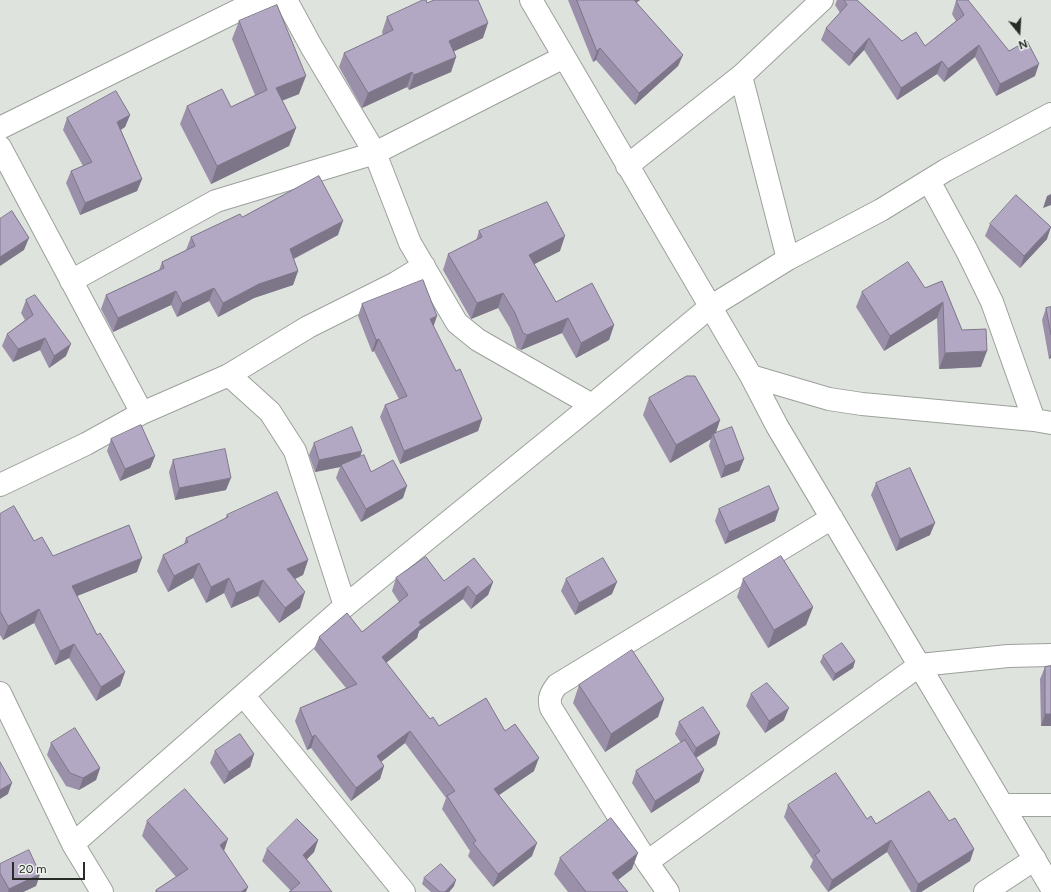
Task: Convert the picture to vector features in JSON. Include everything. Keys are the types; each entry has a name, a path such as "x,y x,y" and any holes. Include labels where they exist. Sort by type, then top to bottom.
{"street":[{"path":"0,128 240,4 266,0"},
{"path":"286,0 311,46 375,152 410,243 457,323 478,340 592,406"},
{"path":"532,0 627,166 751,376 777,426 1051,887"},
{"path":"627,166 741,76 822,0"},
{"path":"71,281 216,201 375,152 564,57"},
{"path":"741,76 788,259"},
{"path":"73,844 244,696 345,606 592,406 710,307 788,259 881,210 946,170 1051,114"},
{"path":"0,147 142,413"},
{"path":"751,376 829,399 862,404 1042,421 992,302 967,251 929,181"},
{"path":"0,485 86,444 142,413 229,375 308,327 396,283 424,266"},
{"path":"229,375 270,412 295,451 345,606"},
{"path":"668,892 647,862 551,708 549,702 551,693 557,686 832,518"},
{"path":"647,862 920,665 1008,656 1051,655"},
{"path":"0,693 73,844 102,892"},
{"path":"244,696 404,892"},
{"path":"1003,805 1051,805"},
{"path":"985,892 1035,859"}],"building":[{"path":"426,0 427,3 434,0 478,0 488,23 449,41 456,57 414,75 412,72 368,93 344,53 393,30 387,17"},
{"path":"577,0 634,0 683,55 639,93 600,48 597,51"},
{"path":"844,0 857,0 902,41 916,32 925,46 964,15 956,1 968,0 1009,51 1027,41 1039,64 1000,84 979,45 948,69 942,61 901,88 869,38 854,54 826,28 847,5"},
{"path":"277,5 306,76 276,88 296,128 217,166 187,106 222,89 231,107 267,90 239,21"},
{"path":"116,91 130,115 117,122 142,179 85,203 71,171 92,162 67,118"},
{"path":"319,176 343,221 290,249 298,271 259,284 223,303 214,288 182,303 176,291 118,318 106,295 164,268 162,262 195,246 191,237 240,214 242,217"},
{"path":"1016,195 1051,227 1024,256 990,224"},
{"path":"547,202 565,236 529,255 556,302 592,283 614,325 581,343 568,318 527,335 523,333 515,313 503,293 477,303 448,254 482,237 479,231"},
{"path":"12,211 29,238 0,257 0,219"},
{"path":"908,262 925,288 942,281 962,330 986,329 987,351 945,353 943,302 890,336 862,292"},
{"path":"423,280 437,316 430,319 456,371 460,369 482,419 404,451 385,405 407,396 379,339 376,340 362,304"},
{"path":"35,295 71,344 54,356 45,338 18,349 7,334 33,315 26,300"},
{"path":"1051,307 1051,335 1046,308"},
{"path":"687,376 695,376 720,420 676,445 649,398"},
{"path":"141,425 155,456 125,469 111,439"},
{"path":"352,427 362,451 319,460 314,443"},
{"path":"732,427 744,459 725,466 713,434"},
{"path":"225,449 231,478 179,488 173,460"},
{"path":"364,455 371,472 393,460 407,486 366,509 341,465"},
{"path":"910,468 935,523 900,539 876,483"},
{"path":"769,486 779,509 729,532 719,509"},
{"path":"277,492 308,560 287,569 305,592 285,608 263,580 236,593 229,578 211,587 199,563 174,576 163,555 188,542 186,538 228,517 227,515"},
{"path":"14,506 34,541 42,537 53,556 129,525 142,558 72,586 97,635 100,633 125,672 101,687 74,644 60,651 39,609 8,626 0,611 0,514"},
{"path":"781,556 813,607 774,630 743,579"},
{"path":"426,557 444,581 474,558 493,582 476,596 468,586 419,622 421,625 382,657 430,719 433,717 439,726 486,698 505,731 515,724 539,758 494,789 537,843 498,874 473,843 476,841 447,796 455,791 410,731 377,756 384,766 356,788 315,735 312,737 300,708 357,684 319,637 347,613 362,632 408,595 396,578"},
{"path":"603,558 617,582 579,603 566,579"},
{"path":"842,643 855,661 835,674 823,656"},
{"path":"632,650 664,699 611,734 579,685"},
{"path":"1051,666 1051,714 1045,714 1045,667"},
{"path":"767,683 789,708 769,721 751,694"},
{"path":"703,707 720,733 696,748 679,722"},
{"path":"75,728 100,768 83,778 70,773 51,743"},
{"path":"240,734 254,754 229,772 215,751"},
{"path":"685,740 704,770 655,801 636,771"},
{"path":"0,762 12,783 0,790"},
{"path":"836,773 867,819 871,816 876,824 929,791 949,821 955,818 974,849 918,884 891,840 832,880 815,855 820,851 788,805"},
{"path":"185,789 228,839 220,845 248,887 241,892 157,892 156,890 188,869 147,821"},
{"path":"611,818 638,853 612,873 628,892 586,892 560,858"},
{"path":"297,819 318,840 303,855 332,892 289,892 300,883 267,849"},
{"path":"29,850 40,874 9,889 0,873 0,864"},
{"path":"441,864 456,880 445,892 440,892 424,878"}]}
